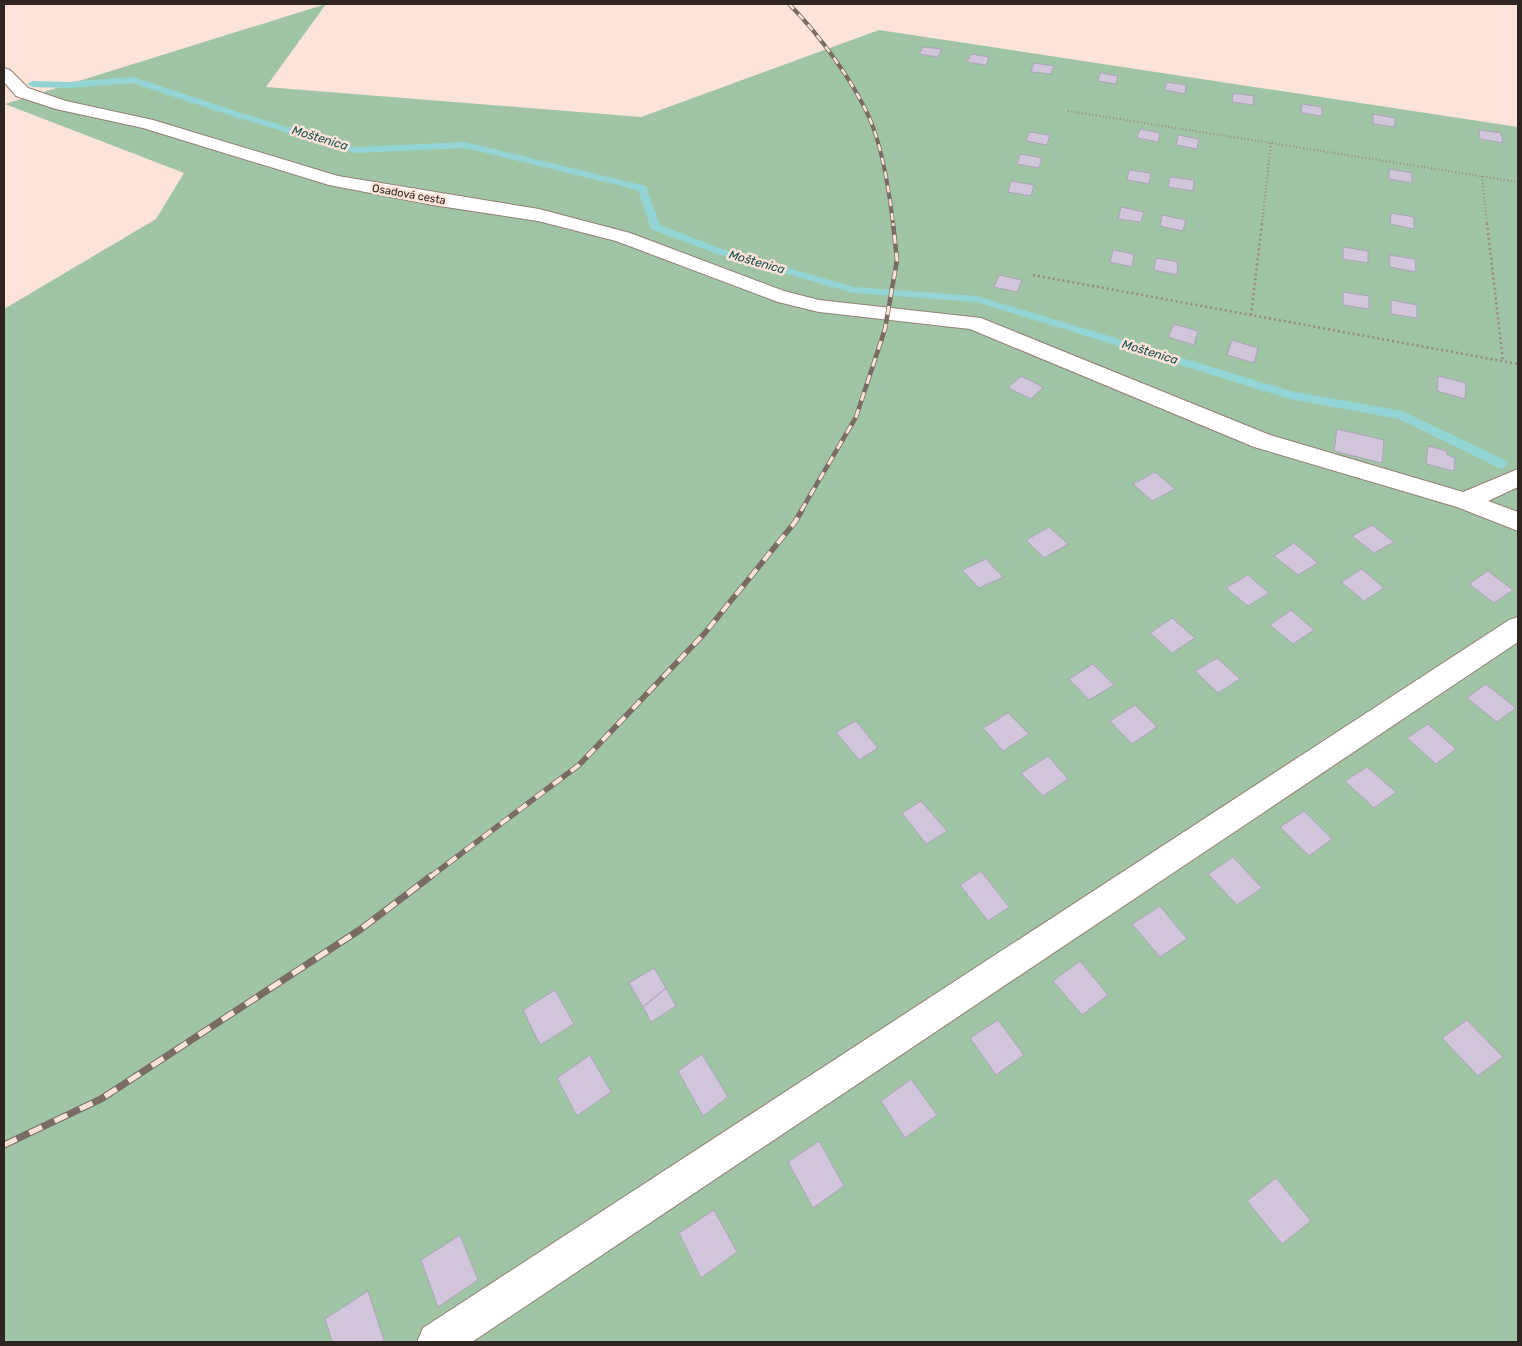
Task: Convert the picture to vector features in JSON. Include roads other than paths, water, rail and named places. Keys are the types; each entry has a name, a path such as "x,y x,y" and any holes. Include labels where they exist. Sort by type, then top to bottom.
{"lane":[{"name":"Osadová cesta","path":"4,73 22,92 62,105 147,124 335,181 549,217 623,237 778,296 819,306 974,323 1262,441 1465,501 1518,522"},
{"path":"1465,501 1518,477"},
{"path":"437,1342 1518,628"}],"waterway":[{"name":"Moštenica","path":"32,84 68,85 133,80 238,115 356,150 465,145 642,188 655,227 718,251 853,290 977,299 1290,395 1402,415 1502,464"}],"railway":[{"path":"789,4 813,30 837,62 866,111 877,138 883,162 893,224"},
{"path":"801,511 856,417 885,329 897,260 893,223"},
{"path":"430,877 579,765 704,634 795,522 802,510"},
{"path":"4,1145 101,1099 361,929 431,876"}]}
